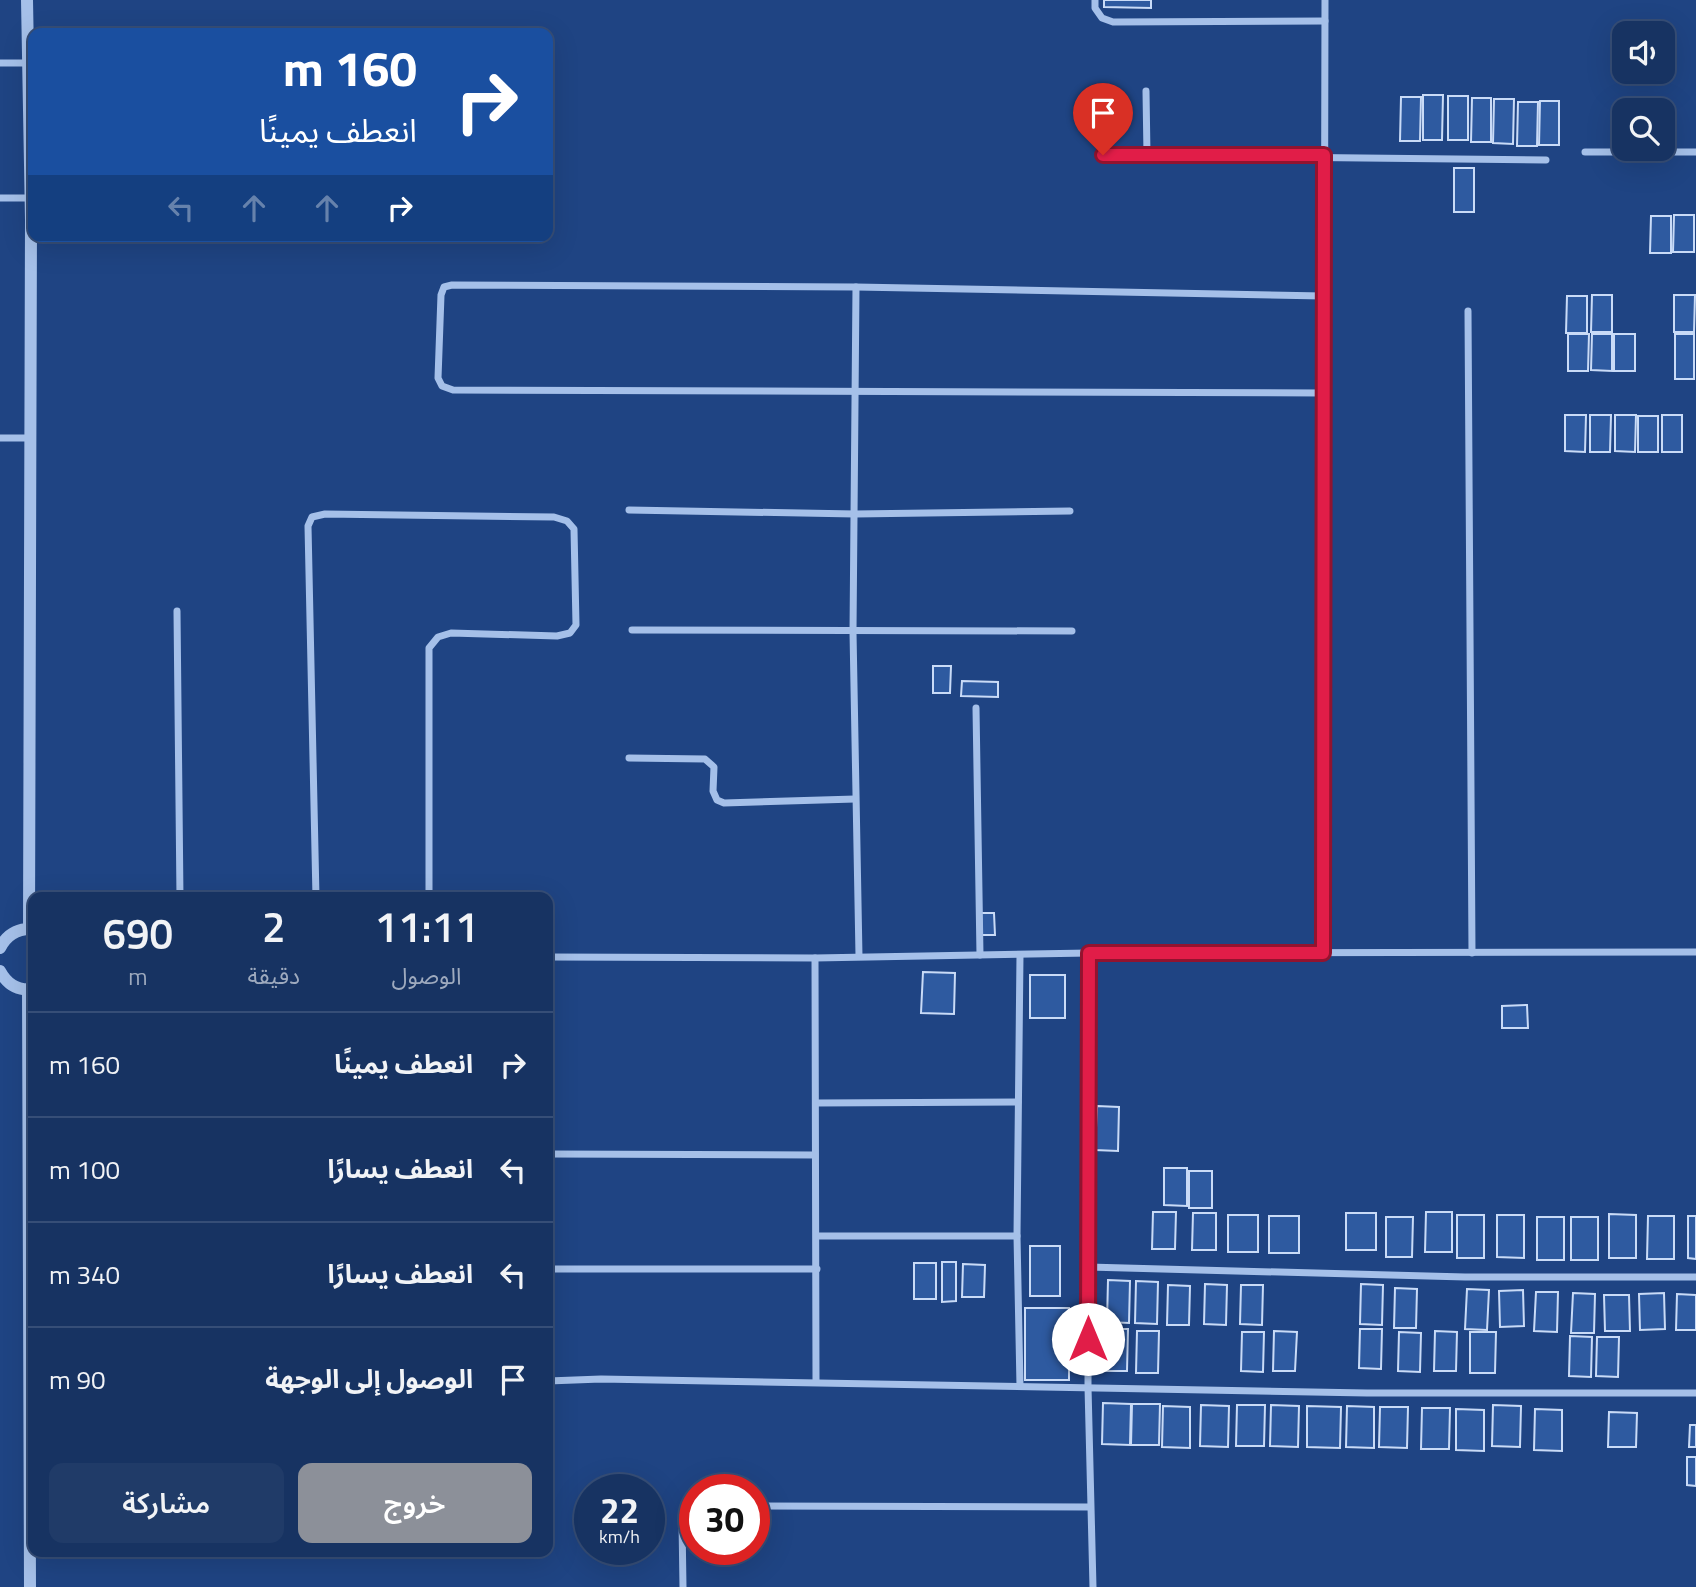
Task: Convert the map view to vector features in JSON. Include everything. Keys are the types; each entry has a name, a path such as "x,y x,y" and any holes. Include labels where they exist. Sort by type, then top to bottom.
{"street":[{"path":"0,63 28,63 27,0"},
{"path":"1095,0 1095,8 1102,19 1113,22 1325,21"},
{"path":"1323,953 1325,0"},
{"path":"1146,90 1147,155"},
{"path":"1585,152 1696,152"},
{"path":"1103,155 1324,155 1546,160"},
{"path":"0,198 28,198"},
{"path":"30,242 31,892"},
{"path":"1323,296 856,287 452,285 444,287 441,295 438,378 442,386 453,390 1323,393"},
{"path":"856,287 853,632 859,956"},
{"path":"1468,311 1472,953"},
{"path":"0,438 29,438"},
{"path":"629,510 855,514 1070,511"},
{"path":"316,892 307,526 312,517 325,514 554,517 567,521 574,529 576,625 569,633 558,636 451,633 438,637 429,648 429,892"},
{"path":"177,611 180,892"},
{"path":"632,630 1072,631"},
{"path":"976,708 980,955"},
{"path":"629,758 705,759 714,767 713,791 717,800 724,803 855,799"},
{"path":"0,948 10,934 28,930"},
{"path":"553,957 815,958 1089,953 1696,952"},
{"path":"1089,953 1088,1387 1093,1587"},
{"path":"1020,955 1017,1236 1020,1386"},
{"path":"815,958 816,1382"},
{"path":"0,971 11,985 28,988"},
{"path":"816,1103 1018,1102"},
{"path":"553,1154 816,1155"},
{"path":"817,1236 1017,1236"},
{"path":"1088,1267 1465,1277 1696,1277"},
{"path":"553,1269 817,1269"},
{"path":"553,1381 816,1382 1367,1393 1696,1393"},
{"path":"770,1506 1090,1507"},
{"path":"30,1557 30,1587"},
{"path":"683,1565 683,1587"}],"building":[{"path":"1104,0 1151,0 1151,8 1104,7"},
{"path":"1423,95 1443,95 1442,140 1423,140"},
{"path":"1448,96 1468,96 1468,140 1448,140"},
{"path":"1401,97 1421,97 1420,141 1400,141"},
{"path":"1472,98 1491,98 1491,142 1471,142"},
{"path":"1494,99 1514,99 1513,144 1493,143"},
{"path":"1540,101 1559,101 1559,145 1539,145"},
{"path":"1518,102 1538,102 1537,146 1517,146"},
{"path":"1454,168 1474,168 1474,212 1454,212"},
{"path":"1674,215 1694,215 1694,252 1673,252"},
{"path":"1651,216 1671,216 1671,253 1650,253"},
{"path":"1592,295 1612,295 1612,332 1591,332"},
{"path":"1674,295 1695,295 1694,332 1674,332"},
{"path":"1567,296 1587,296 1587,333 1566,333"},
{"path":"1568,334 1589,334 1588,371 1568,371"},
{"path":"1592,334 1612,334 1612,371 1591,370"},
{"path":"1614,334 1635,334 1635,371 1614,371"},
{"path":"1675,334 1694,334 1694,379 1675,379"},
{"path":"1565,415 1586,415 1585,452 1565,451"},
{"path":"1590,415 1611,415 1610,452 1590,452"},
{"path":"1615,415 1636,415 1635,452 1615,451"},
{"path":"1662,415 1682,415 1682,452 1662,452"},
{"path":"1638,416 1658,416 1658,452 1638,452"},
{"path":"933,666 951,666 950,693 933,693"},
{"path":"962,681 998,682 998,697 961,696"},
{"path":"981,913 994,913 995,935 982,935"},
{"path":"923,972 955,973 954,1014 921,1013"},
{"path":"1030,975 1065,975 1065,1018 1030,1018"},
{"path":"1527,1005 1528,1028 1502,1028 1502,1006"},
{"path":"1097,1106 1119,1107 1118,1151 1095,1150"},
{"path":"1164,1168 1187,1168 1187,1206 1164,1205"},
{"path":"1189,1171 1212,1171 1212,1208 1189,1208"},
{"path":"1153,1212 1176,1212 1175,1249 1152,1249"},
{"path":"1426,1212 1452,1212 1452,1252 1425,1252"},
{"path":"1193,1213 1216,1213 1216,1250 1192,1250"},
{"path":"1346,1213 1376,1213 1376,1250 1346,1250"},
{"path":"1609,1214 1636,1215 1636,1258 1609,1258"},
{"path":"1228,1215 1258,1215 1258,1252 1228,1252"},
{"path":"1457,1215 1484,1215 1484,1258 1457,1258"},
{"path":"1497,1215 1524,1215 1524,1258 1497,1257"},
{"path":"1269,1216 1299,1216 1299,1253 1269,1253"},
{"path":"1648,1216 1674,1216 1674,1259 1647,1259"},
{"path":"1688,1216 1696,1216 1696,1259 1688,1258"},
{"path":"1386,1217 1413,1217 1412,1257 1386,1257"},
{"path":"1537,1217 1564,1217 1564,1260 1537,1260"},
{"path":"1571,1217 1598,1217 1598,1260 1571,1260"},
{"path":"1030,1246 1060,1246 1060,1296 1030,1296"},
{"path":"942,1262 956,1262 956,1301 942,1302"},
{"path":"914,1263 936,1263 936,1299 914,1299"},
{"path":"963,1264 985,1265 984,1297 962,1297"},
{"path":"1108,1280 1130,1281 1129,1323 1107,1322"},
{"path":"1136,1281 1158,1282 1157,1324 1135,1323"},
{"path":"1205,1284 1227,1285 1226,1325 1204,1324"},
{"path":"1361,1284 1383,1285 1382,1325 1360,1324"},
{"path":"1168,1285 1190,1286 1189,1325 1167,1325"},
{"path":"1241,1285 1263,1285 1262,1325 1240,1324"},
{"path":"1395,1288 1417,1289 1416,1328 1394,1328"},
{"path":"1467,1289 1489,1290 1487,1330 1465,1329"},
{"path":"1523,1290 1524,1326 1500,1327 1499,1291"},
{"path":"1536,1292 1558,1292 1557,1332 1534,1331"},
{"path":"1573,1293 1595,1294 1594,1333 1571,1333"},
{"path":"1664,1293 1665,1329 1640,1330 1639,1294"},
{"path":"1677,1294 1696,1295 1696,1330 1676,1330"},
{"path":"1604,1295 1629,1295 1630,1331 1605,1331"},
{"path":"1025,1308 1069,1308 1069,1380 1025,1380"},
{"path":"1106,1329 1128,1329 1127,1371 1105,1371"},
{"path":"1360,1329 1382,1329 1381,1369 1359,1368"},
{"path":"1137,1331 1159,1331 1158,1373 1136,1373"},
{"path":"1274,1331 1297,1332 1295,1371 1273,1371"},
{"path":"1435,1331 1457,1332 1456,1371 1434,1371"},
{"path":"1242,1332 1264,1332 1263,1372 1241,1371"},
{"path":"1399,1332 1421,1333 1420,1372 1398,1371"},
{"path":"1470,1332 1496,1332 1495,1373 1470,1373"},
{"path":"1570,1336 1592,1337 1591,1377 1569,1376"},
{"path":"1597,1337 1619,1337 1618,1377 1596,1376"},
{"path":"1103,1403 1131,1404 1130,1445 1102,1444"},
{"path":"1132,1404 1160,1404 1159,1445 1131,1445"},
{"path":"1201,1405 1229,1406 1228,1447 1200,1446"},
{"path":"1237,1405 1265,1405 1264,1446 1236,1446"},
{"path":"1271,1405 1299,1406 1298,1447 1270,1446"},
{"path":"1493,1405 1521,1406 1520,1447 1492,1446"},
{"path":"1163,1406 1190,1407 1190,1448 1162,1447"},
{"path":"1307,1406 1341,1407 1340,1448 1307,1447"},
{"path":"1347,1406 1374,1407 1374,1448 1346,1447"},
{"path":"1380,1407 1408,1407 1407,1448 1379,1447"},
{"path":"1422,1408 1450,1408 1449,1449 1421,1449"},
{"path":"1456,1409 1484,1410 1484,1451 1456,1450"},
{"path":"1535,1409 1562,1410 1562,1451 1534,1450"},
{"path":"1609,1412 1637,1413 1636,1447 1608,1447"},
{"path":"1690,1425 1696,1425 1696,1447 1689,1447"},
{"path":"1687,1457 1696,1457 1696,1486 1687,1485"}],"route":[{"path":"1088,1339 1089,953 1323,953 1324,155 1103,155"}]}
